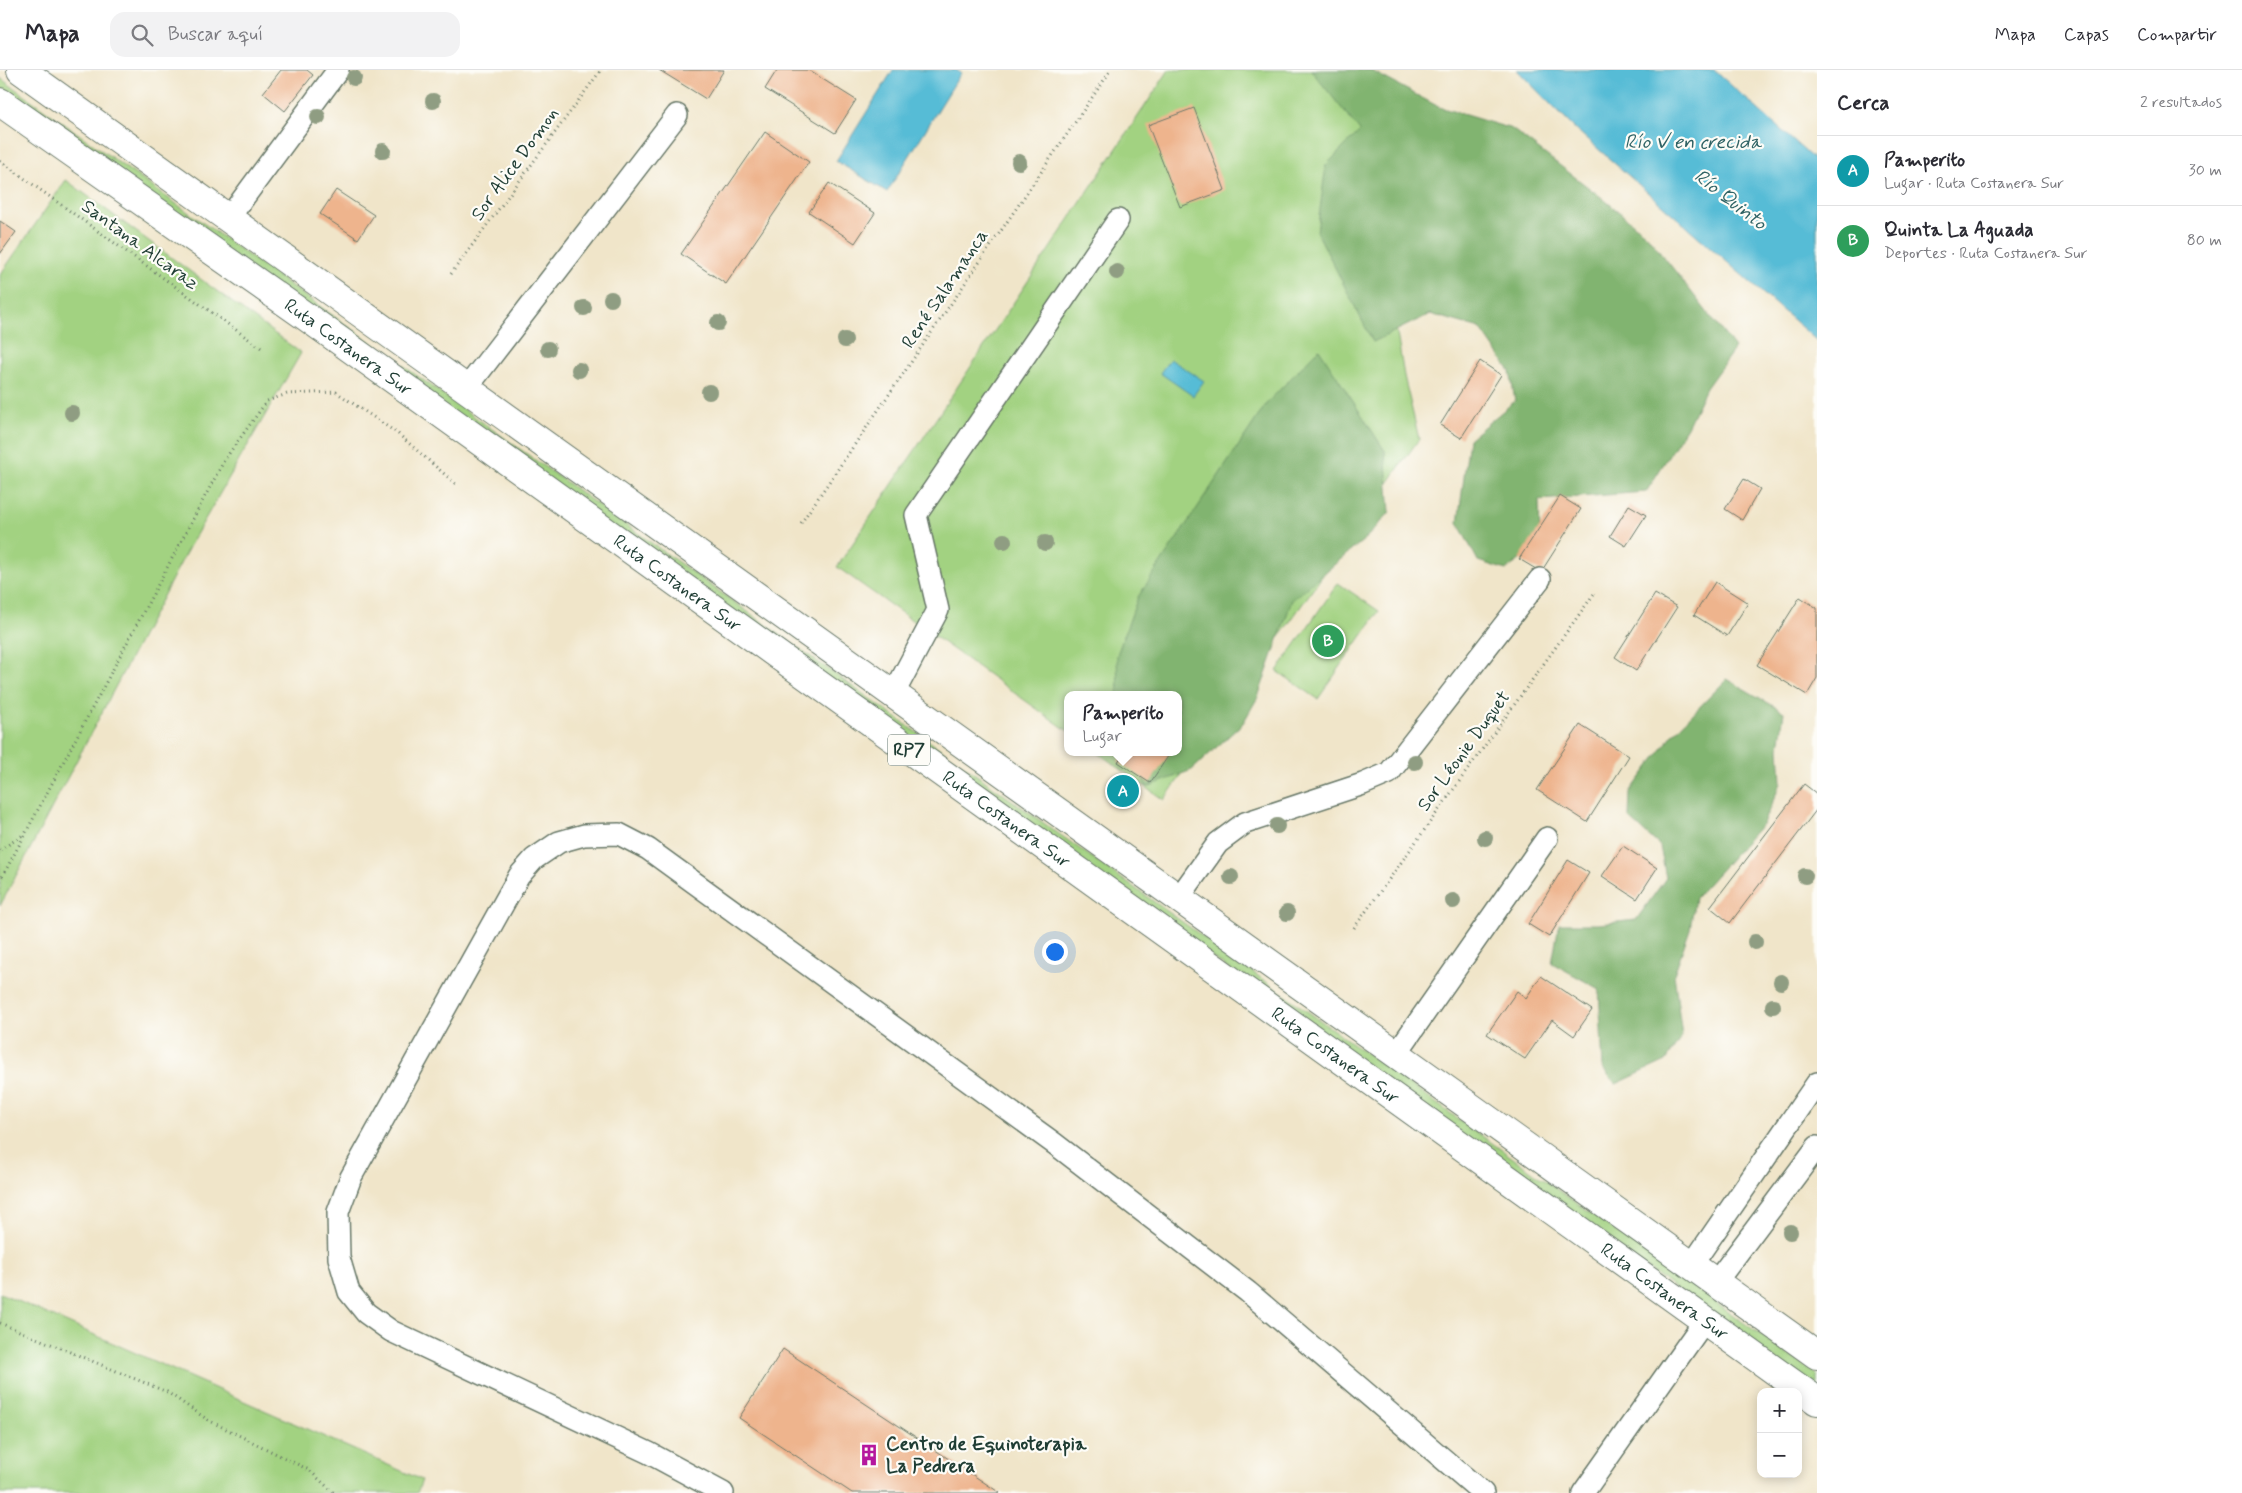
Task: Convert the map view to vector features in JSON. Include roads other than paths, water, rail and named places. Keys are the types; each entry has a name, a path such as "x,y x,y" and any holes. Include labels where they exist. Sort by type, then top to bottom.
{"main road":[{"name":"Ruta Costanera Sur","path":"21,70 1817,1355"},
{"name":"Ruta Costanera Sur","path":"0,102 316,324 1817,1401"}],"lane":[{"path":"228,219 338,70"},
{"path":"466,389 677,116"},
{"path":"893,695 938,610 916,515 1118,220"},
{"path":"1178,899 1218,844 1245,823 1363,784 1389,773 1540,579"},
{"path":"723,1493 650,1453 391,1331 366,1313 348,1292 339,1258 338,1212 351,1177 519,876 534,859 559,842 584,835 619,834 648,849 1055,1144 1248,1292 1483,1493"},
{"path":"1396,1054 1547,838"},
{"path":"1692,1266 1817,1083"},
{"path":"1716,1282 1817,1147"},
{"path":"1583,1493 1705,1320"}],"water":[{"path":"893,70 956,70 961,73 887,192 836,161"},
{"name":"Río V en crecida","path":"1517,70 1714,70 1817,162 1817,341 1572,126"},
{"path":"1170,359 1204,381 1193,396 1160,373"}],"place":[{"name":"Quinta La Aguada","path":"1328,641"},
{"name":"Pamperito","path":"1123,791"},
{"name":"Centro de Equinoterapia La Pedrera","path":"869,1455"}],"water label":[{"name":"Río Quinto","path":"1730,200"}]}
